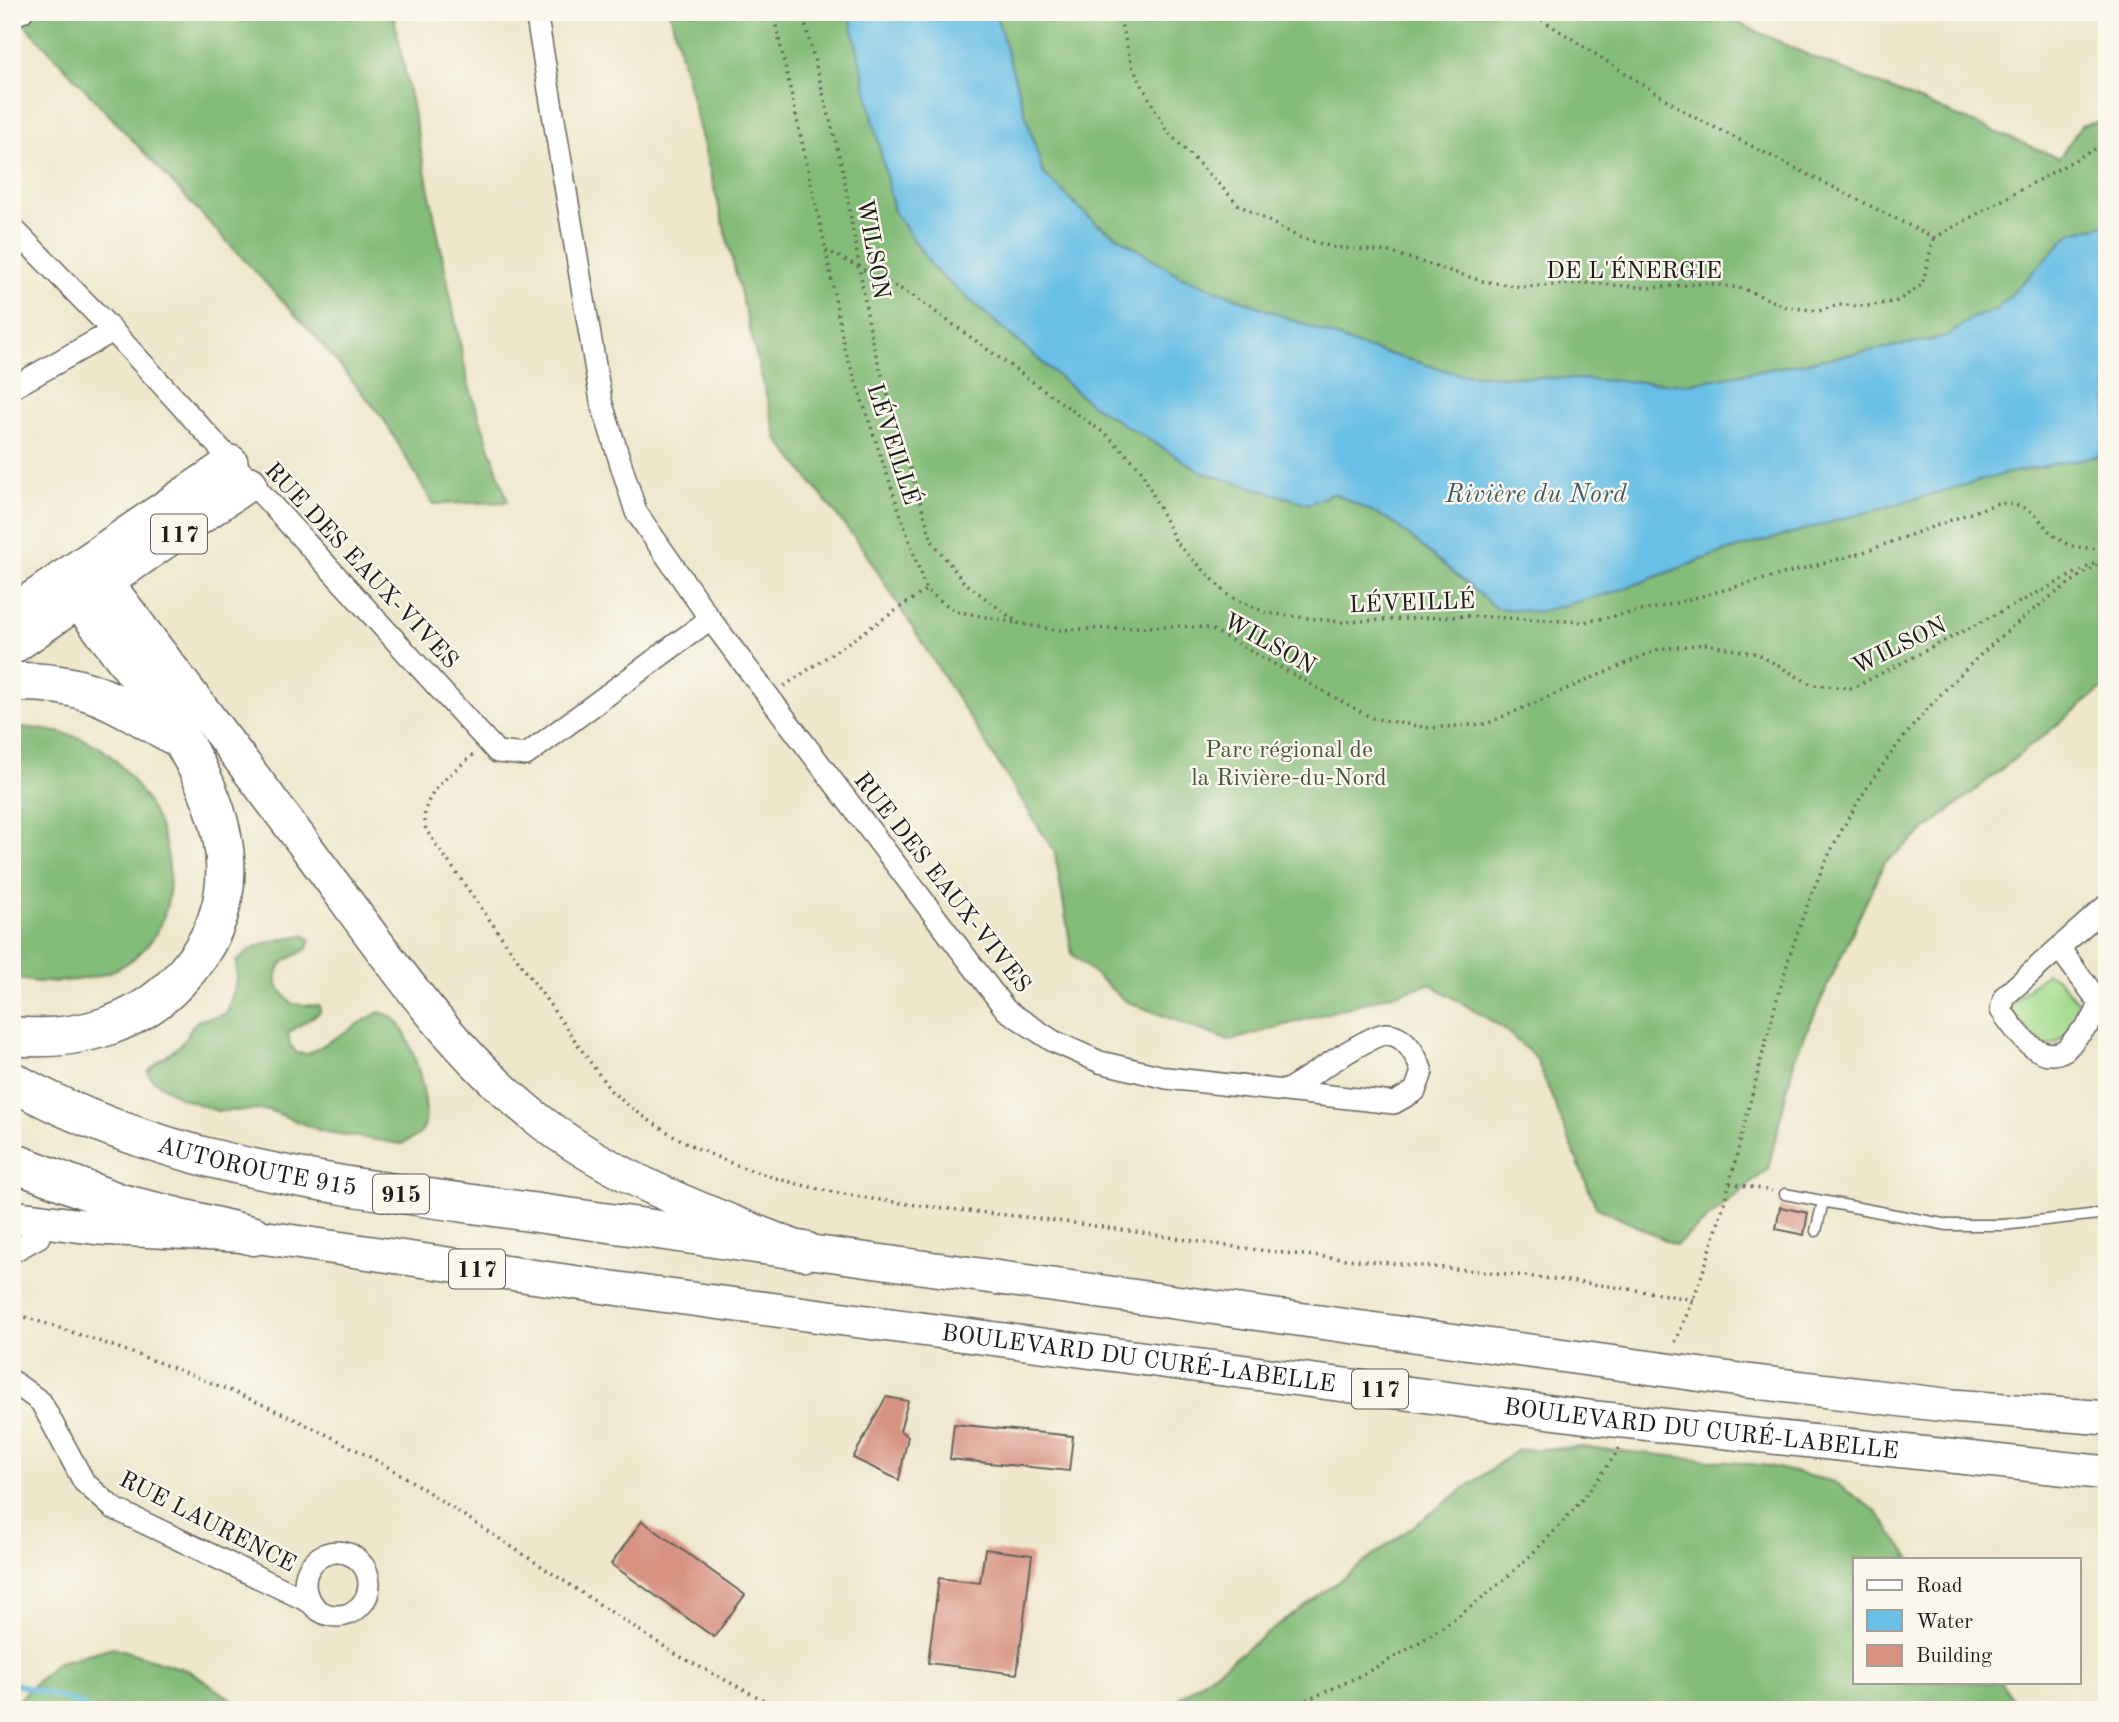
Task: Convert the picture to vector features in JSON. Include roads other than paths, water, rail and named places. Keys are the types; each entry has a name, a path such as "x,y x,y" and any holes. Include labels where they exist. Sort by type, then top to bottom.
{"highway":[{"path":"12,1036 65,1036 121,1021 171,988 205,946 224,892 225,848 206,784 86,581"},
{"path":"12,682 51,682 87,690 116,701 178,738"},
{"name":"AUTOROUTE 915","path":"12,1081 132,1135 231,1163 413,1195 805,1251"},
{"path":"12,1163 120,1203 254,1236"}],"main road":[{"name":"117","path":"12,612 86,581 241,472"},
{"path":"12,648 86,581 428,1008 502,1088 565,1139 635,1180 805,1251"},
{"name":"BOULEVARD DU CURÉ-LABELLE","path":"12,1217 37,1237 254,1236 654,1294 1595,1418 2107,1473"},
{"name":"117","path":"805,1251 1747,1381 1953,1406 2107,1419"}],"street":[{"path":"12,15 22,12"},
{"name":"RUE DES EAUX-VIVES","path":"536,12 601,401 636,512 710,619 1006,1010 1053,1041 1100,1062 1167,1078 1394,1103 1415,1091 1422,1072 1415,1052 1398,1038 1386,1034 1367,1041 1286,1091"},
{"name":"RUE DES EAUX-VIVES","path":"12,227 113,331 498,752 526,755 710,619"},
{"path":"12,387 113,331"},
{"path":"2059,948 2099,1002 2097,1016 2064,1050 2051,1053 2036,1051 2001,1010 2005,996 2107,905"},
{"name":"RUE LAURENCE","path":"12,1381 41,1402 84,1482 113,1508 312,1603"}],"lane":[{"path":"1785,1194 1948,1225 2003,1225 2107,1213"},
{"path":"1816,1231 1823,1202"}],"water":[{"name":"Rivière du Nord","path":"849,12 995,12 1043,173 1094,222 1180,276 1360,346 1459,374 1687,384 1946,337 1972,318 1996,310 2072,232 2107,225 2107,454 2004,474 1717,554 1615,592 1538,612 1496,608 1390,520 1333,493 1309,504 1204,473 1092,405 935,270 894,211"}],"waterway":[{"path":"12,1683 75,1702 89,1710"}],"park label":[{"name":"Parc régional de la Rivière-du-Nord","path":"1289,763"}]}
